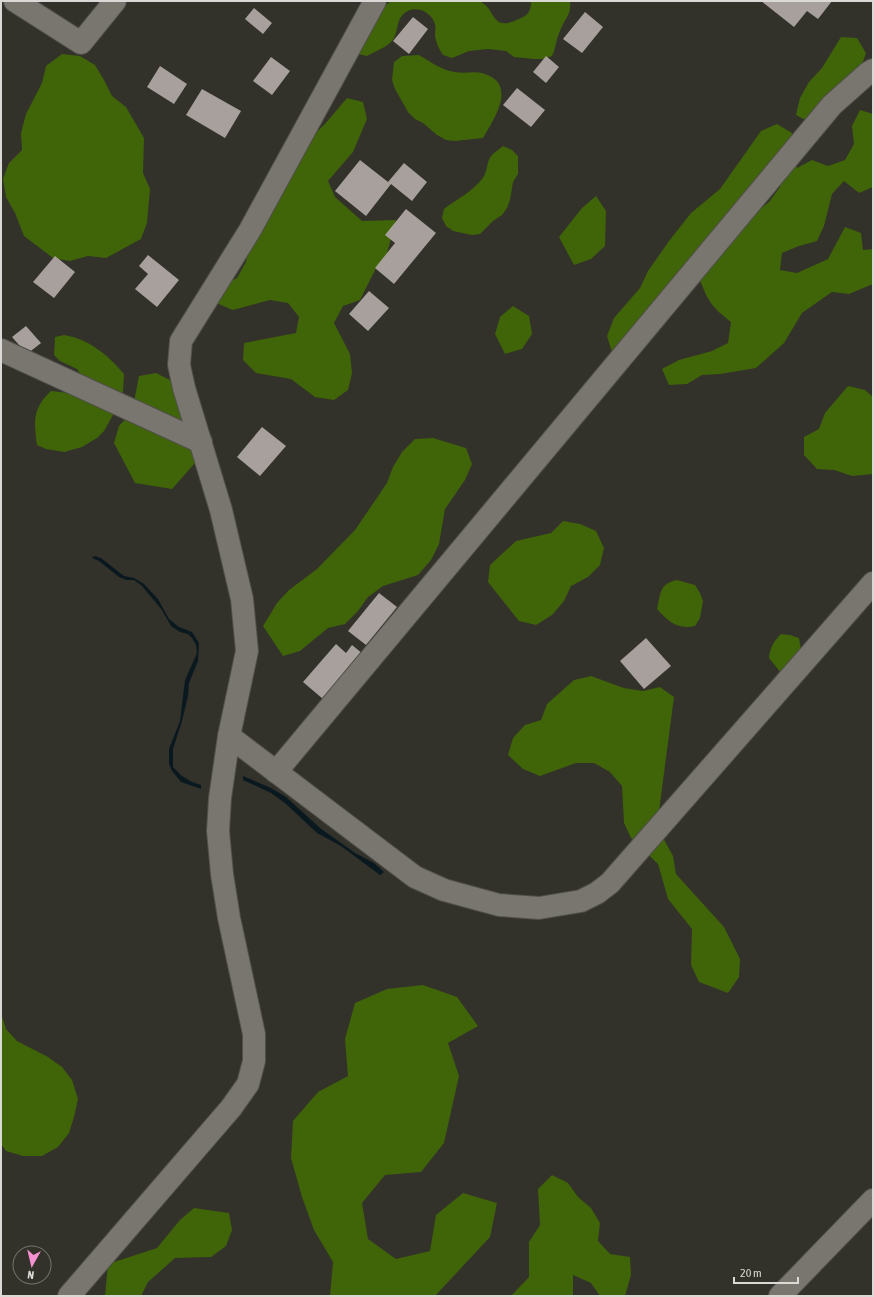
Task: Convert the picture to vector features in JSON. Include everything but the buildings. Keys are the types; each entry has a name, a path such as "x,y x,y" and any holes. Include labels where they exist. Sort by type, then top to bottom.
{"street":[{"path":"15,1 81,43 115,1"},
{"path":"69,1296 231,1108 248,1084 254,1061 254,1034 229,918 222,874 218,831 220,798 228,736 247,651 242,598 223,517 184,388 179,365 181,341 254,223 375,1"},
{"path":"276,772 832,105 873,70"},
{"path":"1,350 201,442"},
{"path":"228,736 415,877 444,890 499,905 539,908 581,901 597,893 610,883 873,583"},
{"path":"780,1296 873,1200"}],"green space":[{"path":"391,1 479,1 489,9 499,22 504,23 511,22 528,14 531,7 531,1 570,1 570,10 559,34 552,56 543,59 514,57 506,51 488,49 469,51 452,58 443,55 436,41 434,21 425,12 417,9 412,9 404,13 398,23 395,36 389,44 367,56 357,54 382,8"},
{"path":"841,37 857,38 866,53 860,70 809,122 796,115 800,98 809,82 822,68"},
{"path":"62,54 80,56 95,65 112,96 126,107 144,138 143,173 150,189 147,223 141,239 106,258 88,256 70,261 53,258 24,236 15,213 6,197 3,179 9,163 22,150 21,133 26,114 42,83 46,66"},
{"path":"419,55 450,71 458,73 482,73 493,78 499,85 501,93 497,112 483,138 455,141 446,140 415,119 408,112 395,89 392,80 394,62 402,56"},
{"path":"347,98 363,102 367,119 353,152 328,181 335,197 362,221 396,220 387,253 376,268 360,300 343,306 334,323 350,354 352,373 348,390 334,400 315,397 291,379 256,373 243,360 244,343 296,333 299,317 288,303 270,300 233,310 216,303 221,286 237,278 246,262 249,245 297,150 324,125"},
{"path":"860,110 873,114 873,187 859,193 844,181 832,194 824,226 817,241 782,253 780,270 797,273 828,259 845,227 861,233 863,250 873,249 873,284 849,294 832,292 802,313 784,343 756,368 720,374 702,375 687,384 669,385 662,369 679,360 712,351 728,343 731,322 712,304 700,280 742,223 769,202 780,187 774,171 612,352 607,336 614,318 640,288 648,271 691,213 720,189 761,131 777,124 792,133 797,168 812,160 828,166 845,160 854,144 852,126"},
{"path":"503,146 512,150 518,156 518,174 513,182 507,208 502,215 493,221 480,234 472,235 453,231 446,226 442,218 444,209 478,184 484,176 491,156"},
{"path":"596,196 606,211 605,246 591,259 574,265 559,237 582,208"},
{"path":"513,306 529,316 532,334 522,349 505,354 495,334 500,317"},
{"path":"64,335 90,344 105,354 124,374 123,392 117,408 104,431 97,438 82,447 64,452 46,449 37,445 35,422 37,410 40,404 51,391 69,393 82,377 77,369 60,361 54,355 55,337"},
{"path":"156,373 172,381 195,463 172,489 135,483 114,443 119,426 132,412 139,376"},
{"path":"848,386 865,390 873,397 873,474 852,476 834,470 817,469 804,455 804,437 819,429 825,413"},
{"path":"433,438 466,448 472,464 465,480 445,509 439,544 431,560 418,575 383,586 368,597 358,611 345,624 328,628 300,651 283,656 263,626 277,603 289,590 317,569 355,530 387,483 393,467 402,452 415,439"},
{"path":"563,521 580,524 596,531 604,548 600,565 588,577 571,586 564,601 552,615 536,625 519,621 488,582 490,565 516,541 551,533"},
{"path":"677,580 695,585 700,593 703,601 700,618 695,626 683,627 673,624 657,609 660,594 664,587 667,584"},
{"path":"781,634 799,638 802,656 781,673 769,658 773,644"},
{"path":"591,676 624,688 643,691 660,687 674,697 658,819 662,836 673,856 676,874 724,927 740,959 739,977 728,993 699,982 691,965 692,929 668,899 658,864 631,838 624,823 622,786 610,772 594,763 576,763 540,776 523,769 508,755 513,738 525,725 541,720 547,704 574,680"},
{"path":"423,985 457,997 478,1026 448,1043 459,1076 444,1143 421,1172 385,1175 362,1203 368,1239 396,1259 430,1251 436,1215 463,1193 497,1203 490,1237 435,1296 330,1296 333,1262 314,1230 302,1197 291,1158 293,1121 318,1092 348,1076 345,1039 355,1003 387,989"},
{"path":"1,1013 6,1029 17,1041 48,1057 62,1067 72,1080 78,1099 69,1133 58,1147 42,1156 23,1156 6,1151 1,1144"},
{"path":"552,1175 568,1183 578,1197 591,1208 600,1223 598,1241 610,1254 630,1257 631,1275 625,1296 600,1296 591,1283 573,1275 573,1296 511,1296 529,1277 529,1242 540,1225 538,1189"},
{"path":"194,1208 229,1213 232,1230 226,1246 211,1257 175,1258 148,1282 141,1296 105,1296 108,1264 157,1248 180,1220"}],"shaded area":[{"path":"94,556 101,558 124,576 134,578 144,584 158,599 169,619 179,627 192,632 199,643 198,661 189,683 188,696 182,721 173,749 173,767 182,776 201,785 201,789 181,782 172,771 169,764 169,749 180,721 185,680 197,653 196,645 188,634 180,632 171,626 162,610 142,586 134,580 126,580 119,577 99,561 92,558"},
{"path":"243,776 271,788 286,797 320,828 355,853 374,863 384,872 380,875 341,846 317,833 285,803 271,793 243,780"}]}
